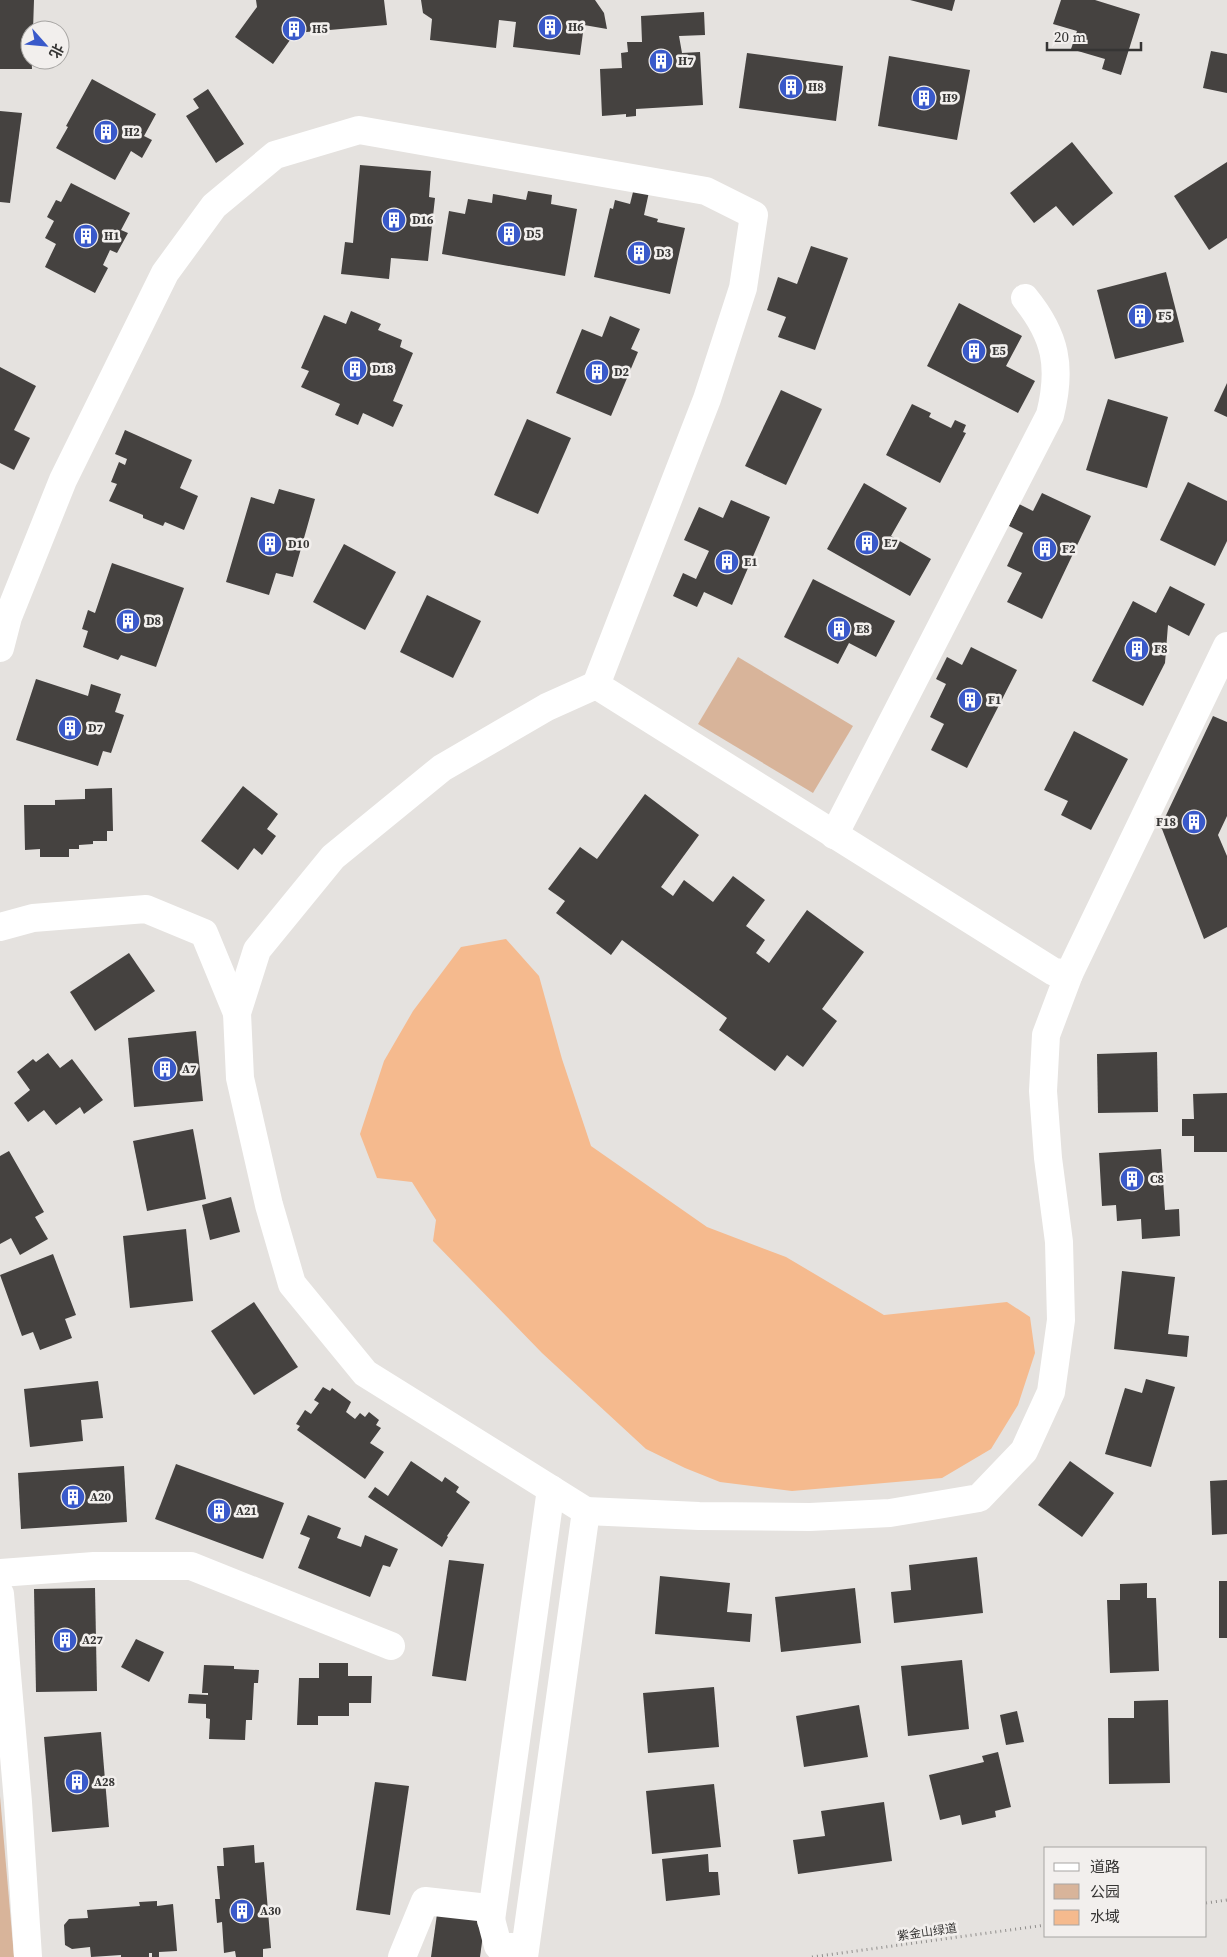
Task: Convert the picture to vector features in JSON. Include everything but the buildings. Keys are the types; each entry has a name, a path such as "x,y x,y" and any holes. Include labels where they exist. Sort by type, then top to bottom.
{"lane":[{"path":"0,648 8,617 62,480 165,273 214,206 275,155 359,130 706,191 754,216 743,288 707,399 596,685 547,707 442,768 333,857 257,950 237,1013"},
{"path":"834,835 1050,415 1056,392 1054,350 1047,331 1037,313 1025,298"},
{"path":"2,923 33,918 146,909 204,933 237,1013 240,1078 269,1205 292,1284 366,1373 586,1511 699,1516 801,1517 890,1513 979,1498 1024,1451 1051,1392 1061,1320 1059,1242 1048,1158 1044,1091 1046,1034 1069,974 1227,646"},
{"path":"596,685 1054,972 1069,974"},
{"path":"491,1920 551,1489"},
{"path":"402,1957 425,1901 488,1908 498,1946 525,1953 586,1511"},
{"path":"0,1573 94,1566 191,1566 391,1646"},
{"path":"0,1594 18,1802 28,1957"}],"path":[{"path":"1207,1903 1227,1900"},
{"name":"紫金山绿道","path":"812,1957 1044,1925"}],"green space":[{"path":"738,657 853,726 813,793 698,724"},
{"path":"0,1796 14,1957 0,1957"}],"water":[{"path":"506,939 539,976 562,1059 591,1146 707,1227 786,1257 884,1315 1007,1302 1030,1317 1035,1353 1018,1405 991,1449 942,1478 792,1491 720,1482 646,1449 542,1353 433,1241 436,1220 412,1182 377,1178 360,1134 384,1061 413,1011 461,947"}],"place":[{"name":"H6","path":"550,27"},
{"name":"H5","path":"294,29"},
{"name":"H7","path":"661,61"},
{"name":"H8","path":"791,87"},
{"name":"H9","path":"924,98"},
{"name":"H2","path":"106,132"},
{"name":"D16","path":"394,220"},
{"name":"D5","path":"509,234"},
{"name":"H1","path":"86,236"},
{"name":"D3","path":"639,253"},
{"name":"F5","path":"1140,316"},
{"name":"E5","path":"974,351"},
{"name":"D18","path":"355,369"},
{"name":"D2","path":"597,372"},
{"name":"E7","path":"867,543"},
{"name":"D10","path":"270,544"},
{"name":"F2","path":"1045,549"},
{"name":"E1","path":"727,562"},
{"name":"D8","path":"128,621"},
{"name":"E8","path":"839,629"},
{"name":"F8","path":"1137,649"},
{"name":"F1","path":"970,700"},
{"name":"D7","path":"70,728"},
{"name":"F18","path":"1194,822"},
{"name":"A7","path":"165,1069"},
{"name":"C8","path":"1132,1179"},
{"name":"A20","path":"73,1497"},
{"name":"A21","path":"219,1511"},
{"name":"A27","path":"65,1640"},
{"name":"A28","path":"77,1782"},
{"name":"A30","path":"242,1911"}]}
